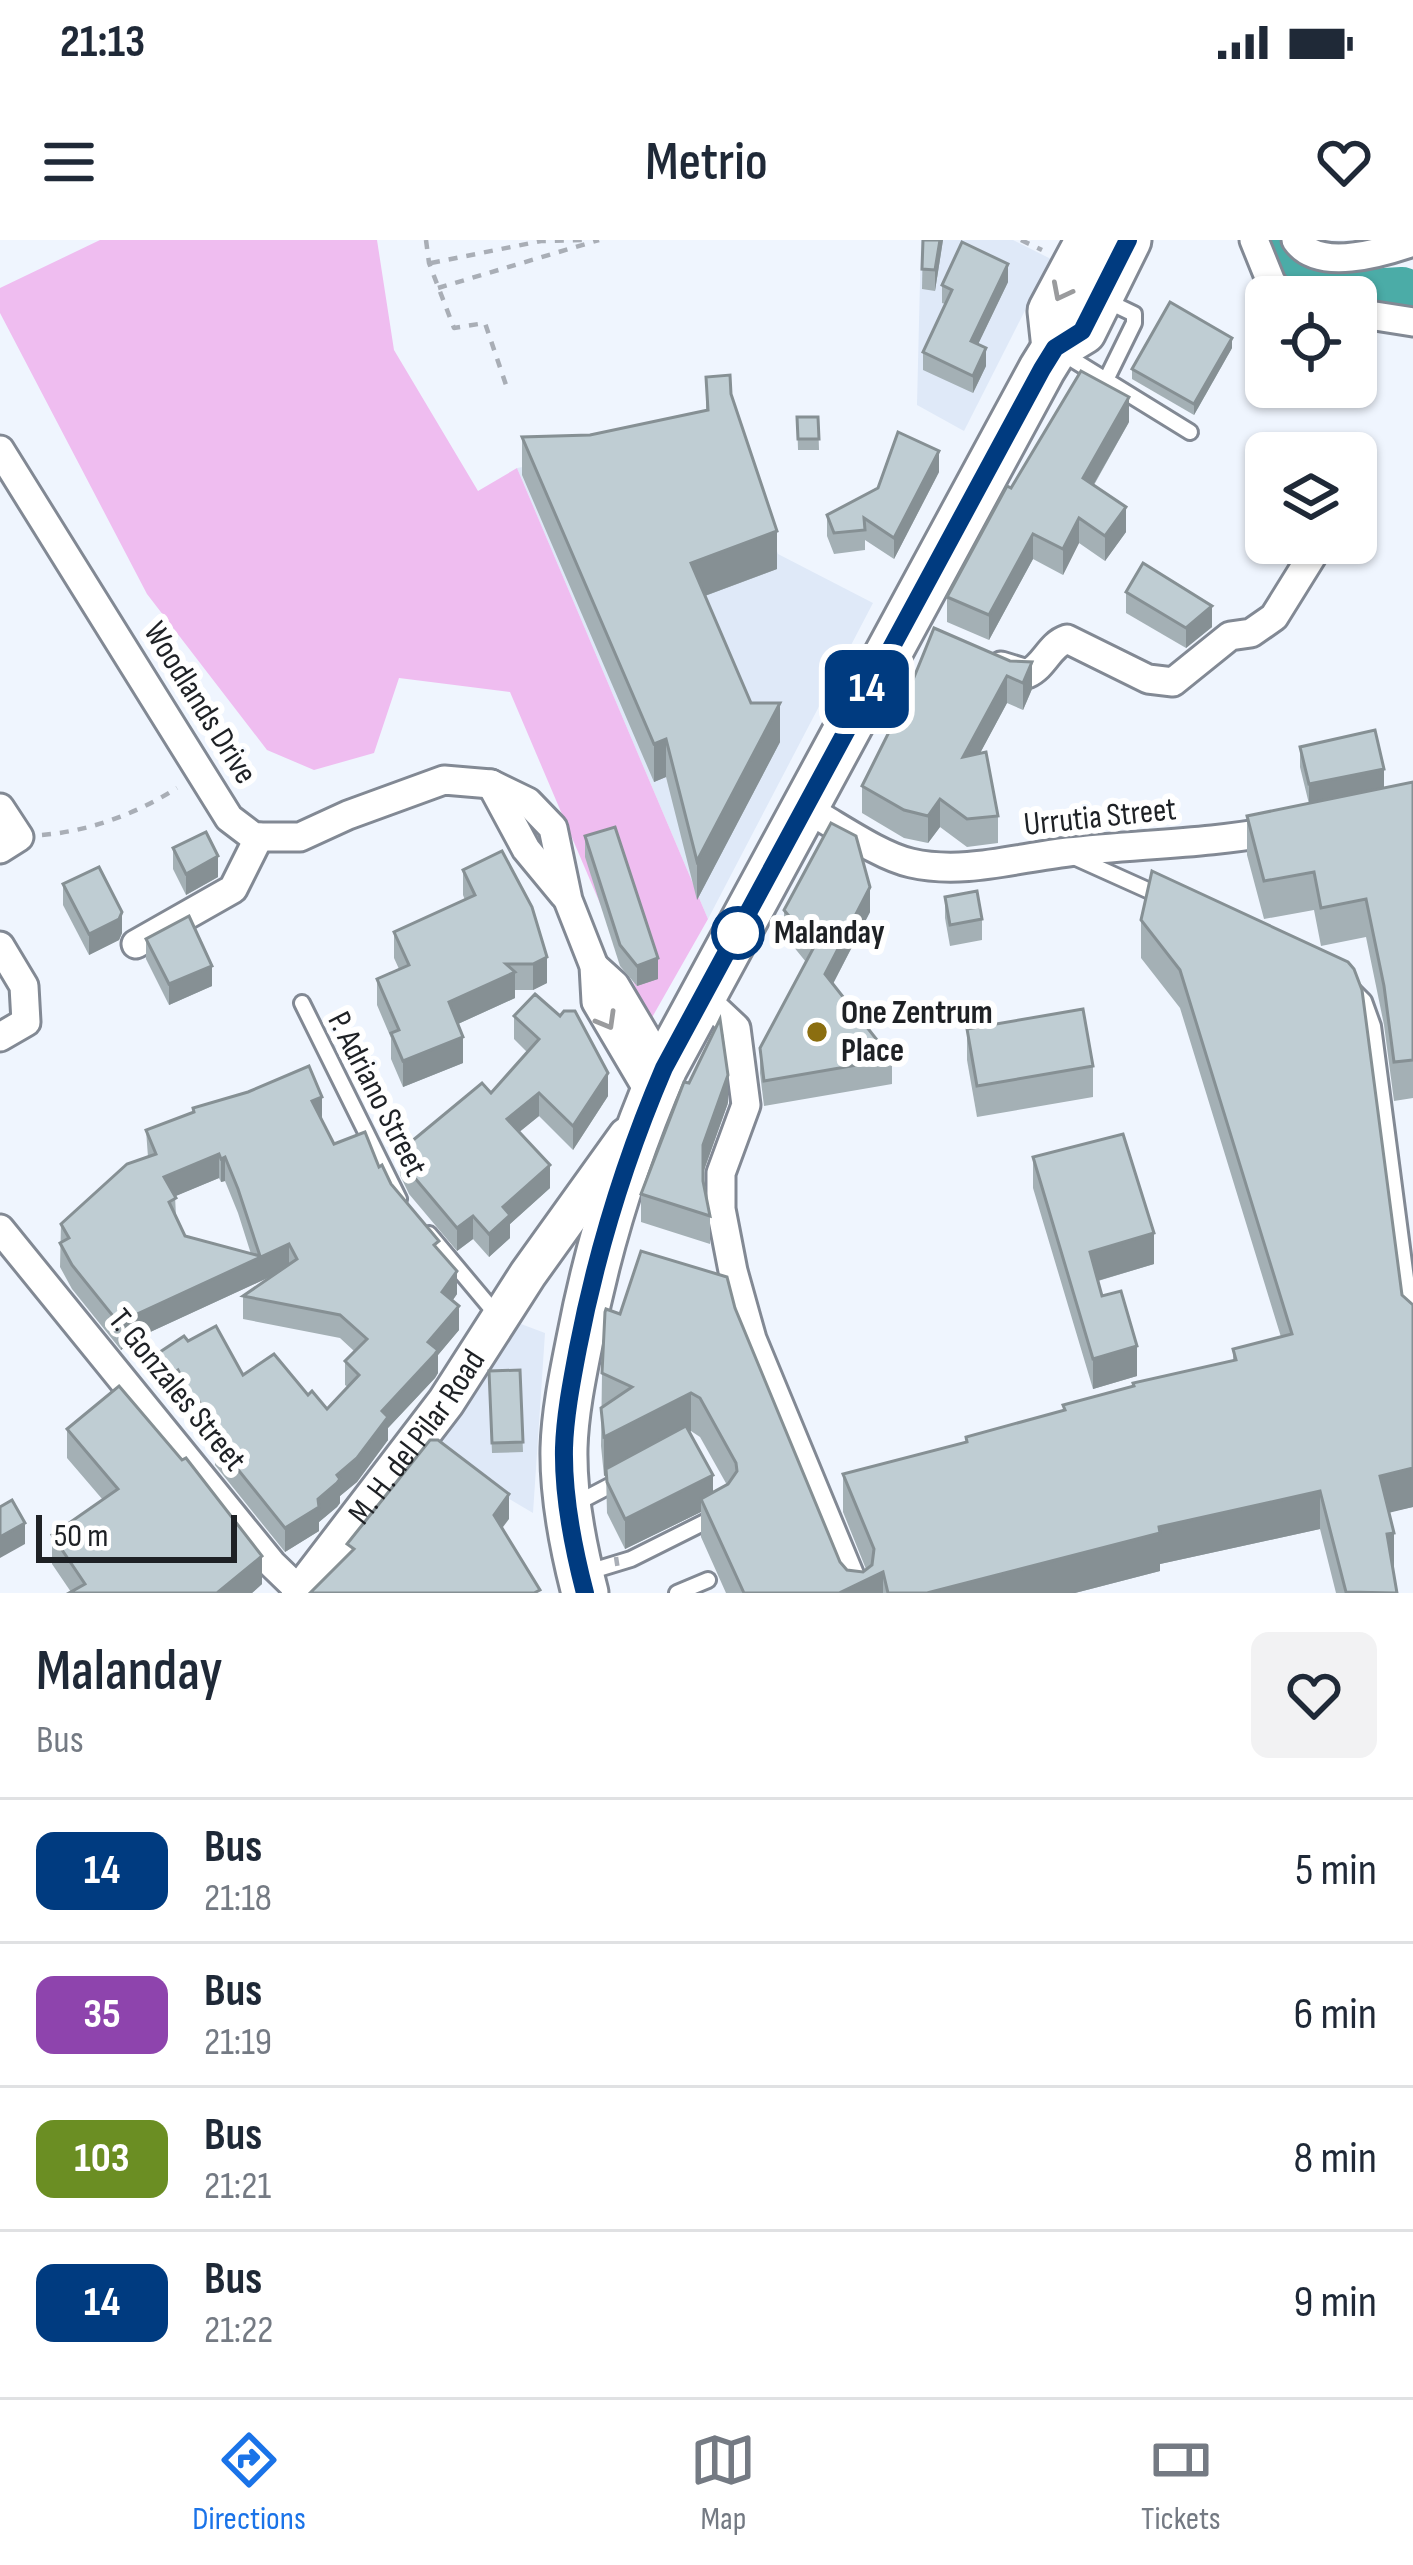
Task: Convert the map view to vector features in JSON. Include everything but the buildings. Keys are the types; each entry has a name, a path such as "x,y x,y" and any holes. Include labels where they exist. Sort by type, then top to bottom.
{"highway":[{"path":"1055,348 1051,311 1089,240"},
{"path":"600,1574 568,1505 564,1442 594,1266 612,1201 654,1091 805,808 918,629 1055,348 1082,331 1128,240"}],"main road":[{"name":"M. H. del Pilar Road","path":"301,1593 413,1447 654,1091"},
{"path":"529,1274 557,1265 594,1266"}],"street":[{"path":"1255,240 1269,276"},
{"path":"1296,240 1299,247 1323,259 1413,242"},
{"path":"1377,316 1413,322"},
{"name":"Woodlands Drive","path":"0,450 229,818 259,837"},
{"path":"975,654 1027,674 1038,669 1057,642 1067,639 1148,679 1173,682 1230,636 1251,633 1274,617 1307,564"},
{"path":"136,944 233,889 259,837 300,837 348,814 444,780 491,784 526,848 568,900 594,966 615,985 654,1091"},
{"path":"0,808 9,843"},
{"name":"Urrutia Street","path":"805,808 906,862 938,868 1224,842 1308,824"},
{"path":"0,946 23,986 26,1022 0,1037"},
{"path":"703,997 736,1028 746,1105 721,1173 721,1208 734,1271 752,1339 857,1593"},
{"name":"T. Gonzales Street","path":"0,1228 272,1564 301,1593"}],"lane":[{"path":"1101,298 1134,314 1106,380"},
{"path":"1055,348 1190,432"},
{"path":"1064,853 1185,907"},
{"path":"1329,974 1364,1001 1373,1026 1413,1332"},
{"name":"P. Adriano Street","path":"302,1003 400,1200 499,1318"},
{"path":"568,1505 628,1476"},
{"path":"600,1574 720,1515 726,1507"},
{"path":"677,1593 708,1580"}],"path":[{"path":"426,240 429,263 454,328 485,322 506,386"},
{"path":"429,263 541,241 586,240"},
{"path":"438,288 599,240"},
{"path":"9,843 77,832 128,813 202,772"}],"shaded area":[{"path":"100,240 377,240 394,350 478,491 517,468 708,919 650,1021 510,692 399,678 374,753 314,770 267,750 147,594 0,313 0,288"},
{"path":"921,240 1013,240 1051,259 964,431 917,405"},
{"path":"736,430 778,554 873,603 708,919 517,468"},
{"path":"521,1324 545,1333 533,1513 429,1452"}],"waterway":[{"path":"1281,240 1302,288 1334,295 1402,291 1413,295"}],"bus line":[{"name":"14","path":"585,1593 568,1505 564,1442 594,1266 646,1108 1042,369 1055,348 1082,331 1128,240"}],"place":[{"name":"Malanday","path":"738,933"},
{"name":"One Zentrum Place","path":"817,1032"}]}
